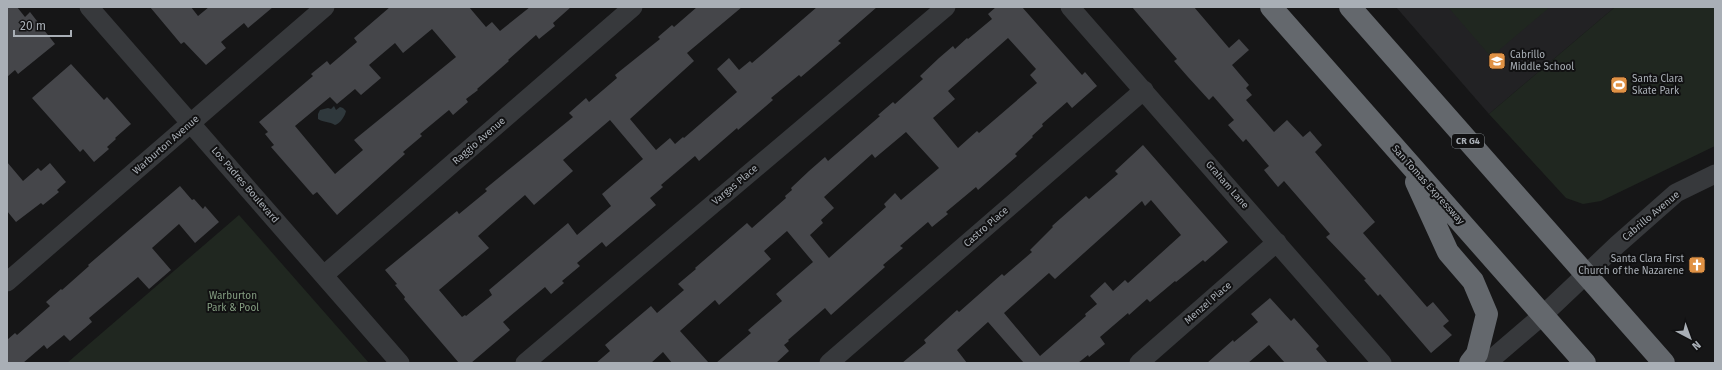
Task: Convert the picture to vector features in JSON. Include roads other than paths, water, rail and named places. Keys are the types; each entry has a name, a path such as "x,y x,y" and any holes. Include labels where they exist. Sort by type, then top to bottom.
{"highway":[{"name":"San Tomas Expressway","path":"1271,7 1585,363"},
{"name":"CR G4","path":"1350,7 1664,363"},
{"path":"1408,163 1448,252 1473,281 1486,314 1477,354 1470,363"}],"street":[{"name":"Los Padres Boulevard","path":"89,7 400,363"},
{"name":"Warburton Avenue","path":"9,276 191,123 325,7"},
{"name":"Raggio Avenue","path":"324,275 633,7"},
{"name":"Vargas Place","path":"524,363 946,7"},
{"name":"Graham Lane","path":"1070,7 1382,363"},
{"name":"Castro Place","path":"828,363 1144,90"},
{"name":"Cabrillo Avenue","path":"1487,363 1543,315 1617,245 1676,193 1715,174"},
{"name":"Menzel Place","path":"1138,363 1277,242"}],"place":[{"name":"Cabrillo Middle School","path":"1497,61"},
{"name":"Santa Clara Skate Park","path":"1619,85"},
{"name":"Santa Clara First Church of the Nazarene","path":"1697,265"}],"park label":[{"name":"Warburton Park & Pool","path":"233,302"}]}
